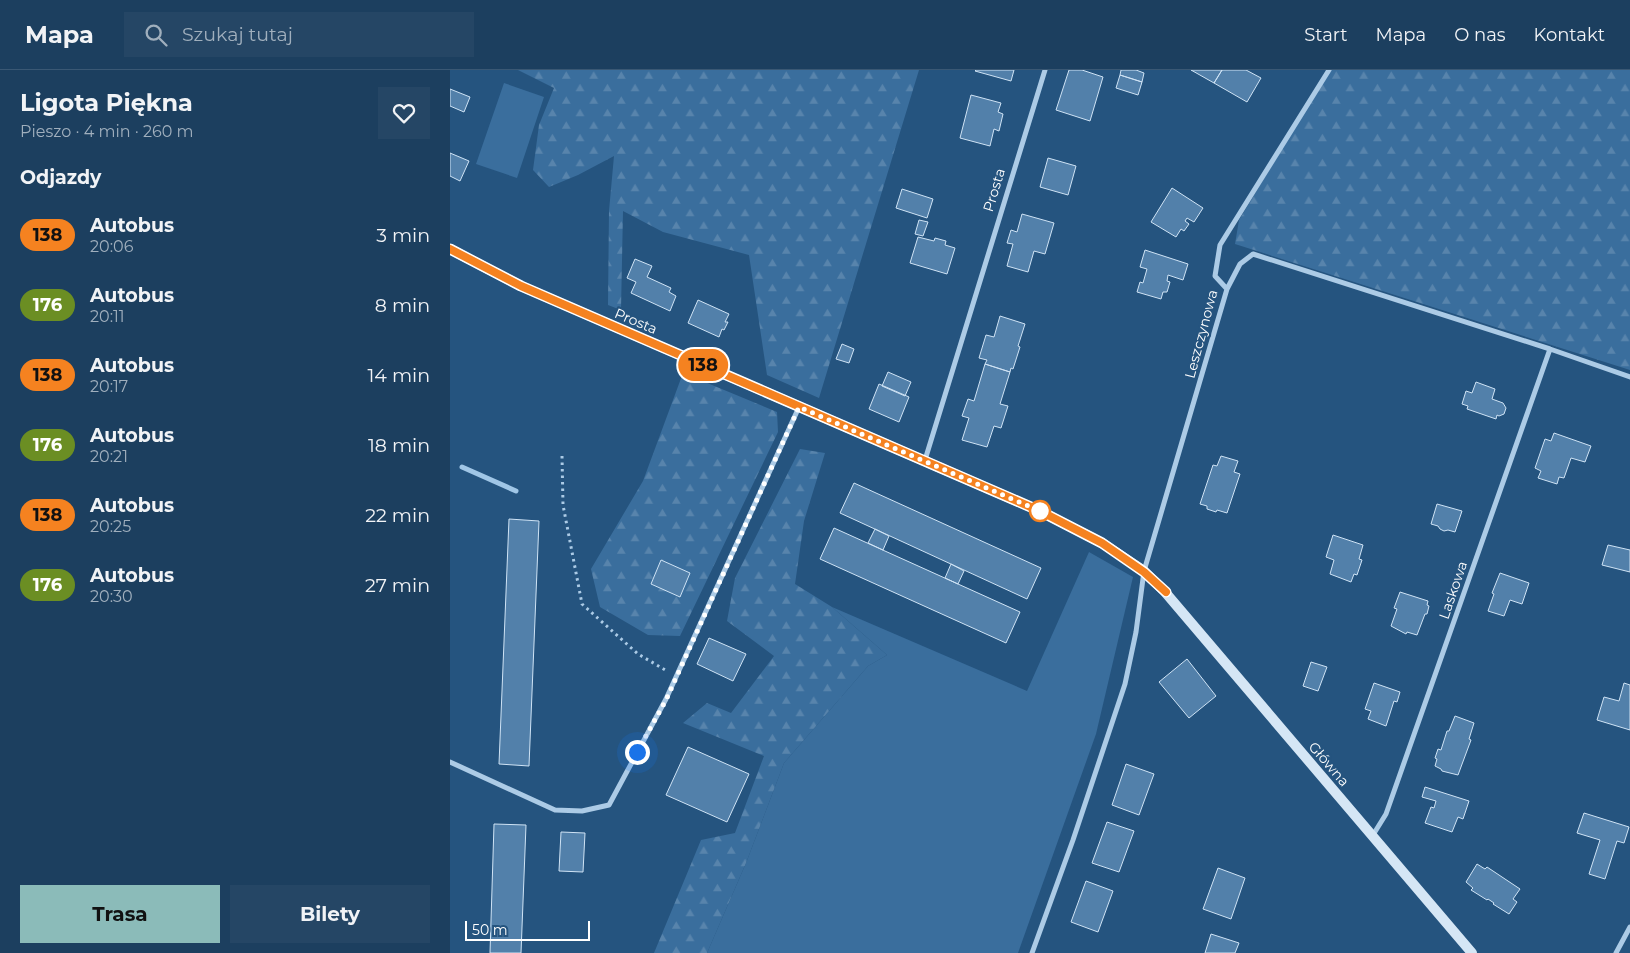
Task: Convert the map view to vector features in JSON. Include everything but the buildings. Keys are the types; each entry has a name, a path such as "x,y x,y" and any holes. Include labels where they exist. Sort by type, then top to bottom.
{"street":[{"name":"Prosta","path":"925,460 1045,70"},
{"name":"Leszczynowa","path":"1032,953 1073,840 1123,691 1136,632 1144,572 1227,289 1215,276 1220,245 1329,70"},
{"name":"Prosta","path":"450,249 521,286 1040,511 1092,537 1144,572 1166,592"},
{"path":"1227,289 1240,264 1253,254 1550,349 1630,378"},
{"name":"Laskowa","path":"1373,835 1386,814 1550,349"},
{"path":"450,762 556,810 582,811 609,805 666,700 799,407"},
{"name":"Główna","path":"1166,592 1472,953"},
{"path":"1616,953 1630,927"}],"path":[{"path":"562,456 563,505 582,604 638,654 677,676"}],"green space":[{"path":"518,70 919,70 819,398 767,375 749,255 663,232 623,211 621,310 608,305 609,211 614,156 578,175 549,187 533,170 539,125 554,88"},
{"path":"1330,70 1630,70 1630,370 1235,244 1239,220"},
{"path":"504,83 544,97 517,178 476,164"},
{"path":"683,373 777,412 778,432 680,636 648,635 600,607 591,569 643,481"},
{"path":"800,449 825,453 804,521 795,584 832,607 887,655 868,666 784,763 746,863 707,953 654,953 701,840 735,833 764,756 683,723 707,703 731,713 774,656 727,621 735,578"},
{"path":"1089,552 1133,577 1096,734 1018,953 707,953 746,863 784,763 868,666 887,655 832,607 1027,691"}],"waterway":[{"path":"462,467 516,491"}],"bus line":[{"name":"138","path":"450,249 521,286 1040,511 1102,543 1144,572 1166,592"}],"route":[{"path":"637,752 666,700 799,407 1040,511"}]}
